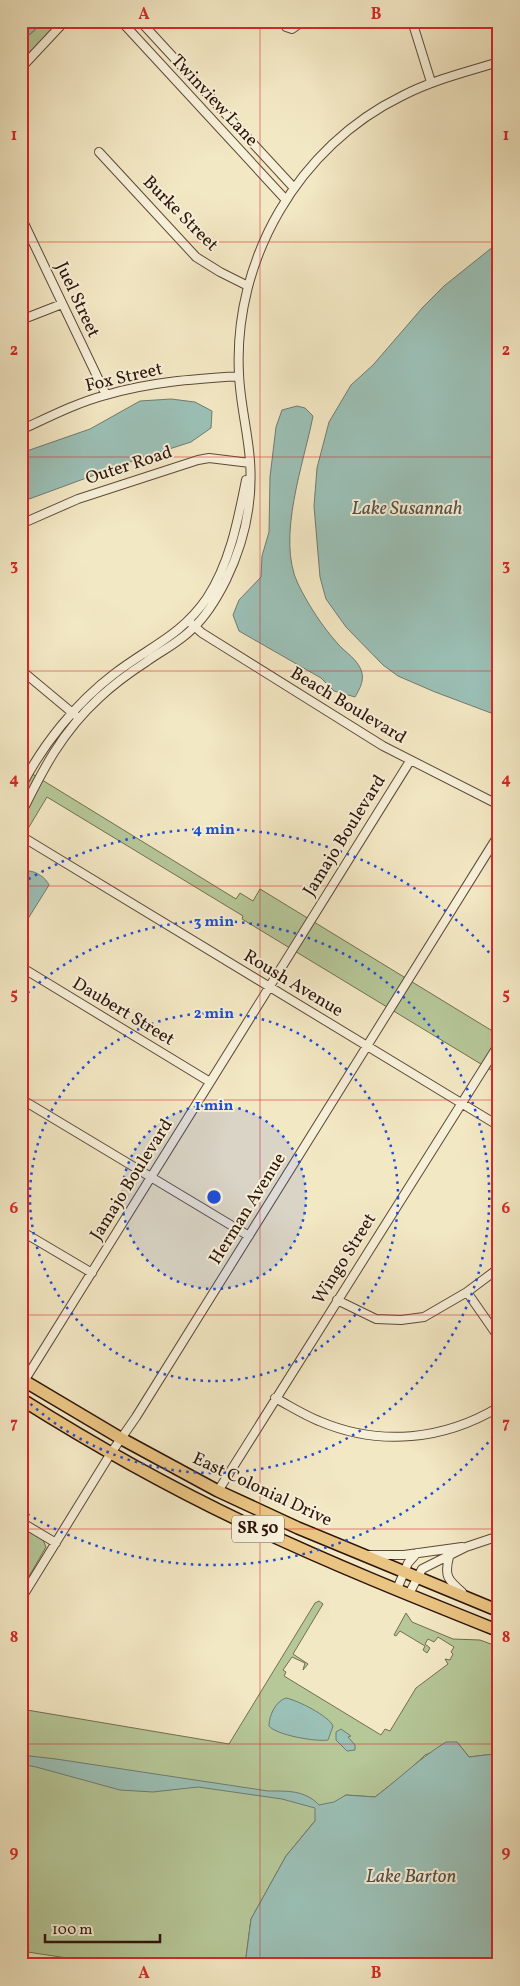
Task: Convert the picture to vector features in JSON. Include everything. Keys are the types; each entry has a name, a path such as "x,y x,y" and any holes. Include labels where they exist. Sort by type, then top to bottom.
{"highway":[{"name":"East Colonial Drive","path":"22,1382 122,1440 218,1491 499,1611"},
{"name":"East Colonial Drive","path":"21,1400 159,1480 247,1524 499,1631"}],"street":[{"path":"21,68 65,21"},
{"name":"Twinview Lane","path":"120,21 286,200"},
{"name":"Twinview Lane","path":"140,21 294,188"},
{"path":"283,21 286,27 292,29 296,27 299,21"},
{"path":"412,21 431,82"},
{"path":"21,787 38,759 93,692 114,674 192,624 208,597 228,554 238,524 250,463 239,376 239,347 248,286 265,237 286,200 329,147 350,129 400,96 431,82 499,62"},
{"name":"Burke Street","path":"99,152 196,257 248,286"},
{"name":"Juel Street","path":"21,217 106,395"},
{"path":"21,320 62,304"},
{"name":"Fox Street","path":"21,430 78,404 139,386 239,376"},
{"name":"Outer Road","path":"21,524 78,498 198,460 209,458 250,463"},
{"name":"Beach Boulevard","path":"192,624 361,733 410,761 499,806"},
{"path":"21,670 75,716"},
{"path":"21,814 52,753 75,716"},
{"name":"Jamajo Boulevard","path":"22,1382 92,1273 410,761"},
{"name":"Herman Avenue","path":"21,1599 499,834"},
{"name":"Roush Avenue","path":"21,836 499,1126"},
{"name":"Daubert Street","path":"21,967 210,1082"},
{"name":"Wingo Street","path":"218,1491 499,1044"},
{"path":"21,1099 249,1236"},
{"path":"21,1231 92,1273"},
{"path":"337,1300 376,1319 400,1320 424,1317 467,1292 499,1268"},
{"path":"467,1292 499,1338"},
{"path":"275,1398 320,1422 357,1434 401,1438 439,1432 478,1419 499,1406"},
{"path":"21,1522 56,1543"},
{"path":"362,1554 394,1556 466,1547 499,1536"},
{"path":"409,1594 422,1569 466,1547"},
{"path":"397,1589 408,1564 417,1553"},
{"path":"449,1557 446,1568 449,1581 470,1600"}],"green space":[{"path":"45,21 61,21 21,63 21,42"},
{"path":"21,767 236,899 240,893 253,901 260,889 499,1035 499,1075 242,919 243,916 47,797 23,837 21,836"},
{"path":"21,1527 43,1540 46,1547 21,1590"},
{"path":"319,1601 323,1604 293,1654 308,1664 303,1670 305,1663 292,1657 283,1670 286,1672 284,1676 381,1735 385,1729 390,1731 416,1688 448,1664 445,1659 450,1660 454,1647 438,1637 434,1642 428,1639 425,1644 430,1648 427,1653 423,1650 425,1646 400,1631 396,1636 394,1635 406,1613 412,1622 453,1639 480,1640 499,1647 499,1657 495,1665 499,1667 499,1751 494,1754 469,1757 457,1742 425,1755 375,1797 346,1795 323,1811 286,1856 251,1919 245,1965 66,1965 67,1958 21,1951 21,1709 229,1744 315,1603"}],"water":[{"path":"21,21 45,21 21,42"},
{"name":"Lake Susannah","path":"499,242 499,716 398,676 383,665 346,627 326,599 320,577 314,506 317,468 329,422 351,385 373,365 423,307 444,286"},
{"path":"171,399 195,402 212,411 211,428 191,442 138,459 21,502 21,453 90,429 140,401"},
{"path":"297,406 305,408 313,416 294,500 290,545 292,566 298,584 316,616 361,670 362,682 355,697 334,691 321,678 239,631 233,615 239,600 261,577 262,556 269,532 270,477 276,427 282,410"},
{"path":"28,871 40,875 49,885 21,930 21,881"},
{"path":"286,1698 312,1709 330,1722 333,1726 328,1740 297,1737 279,1732 269,1726 270,1717 274,1709 279,1702"},
{"path":"341,1729 351,1736 348,1737 355,1745 355,1750 347,1751 336,1740 336,1732"},
{"name":"Lake Barton","path":"446,1742 457,1742 469,1757 494,1754 499,1751 499,1965 245,1965 251,1919 286,1856 315,1821 315,1808 282,1799 198,1787 153,1792 120,1790 21,1764 21,1755 56,1759 268,1791 295,1792 308,1796 319,1805 334,1802 346,1795 375,1797"}]}
